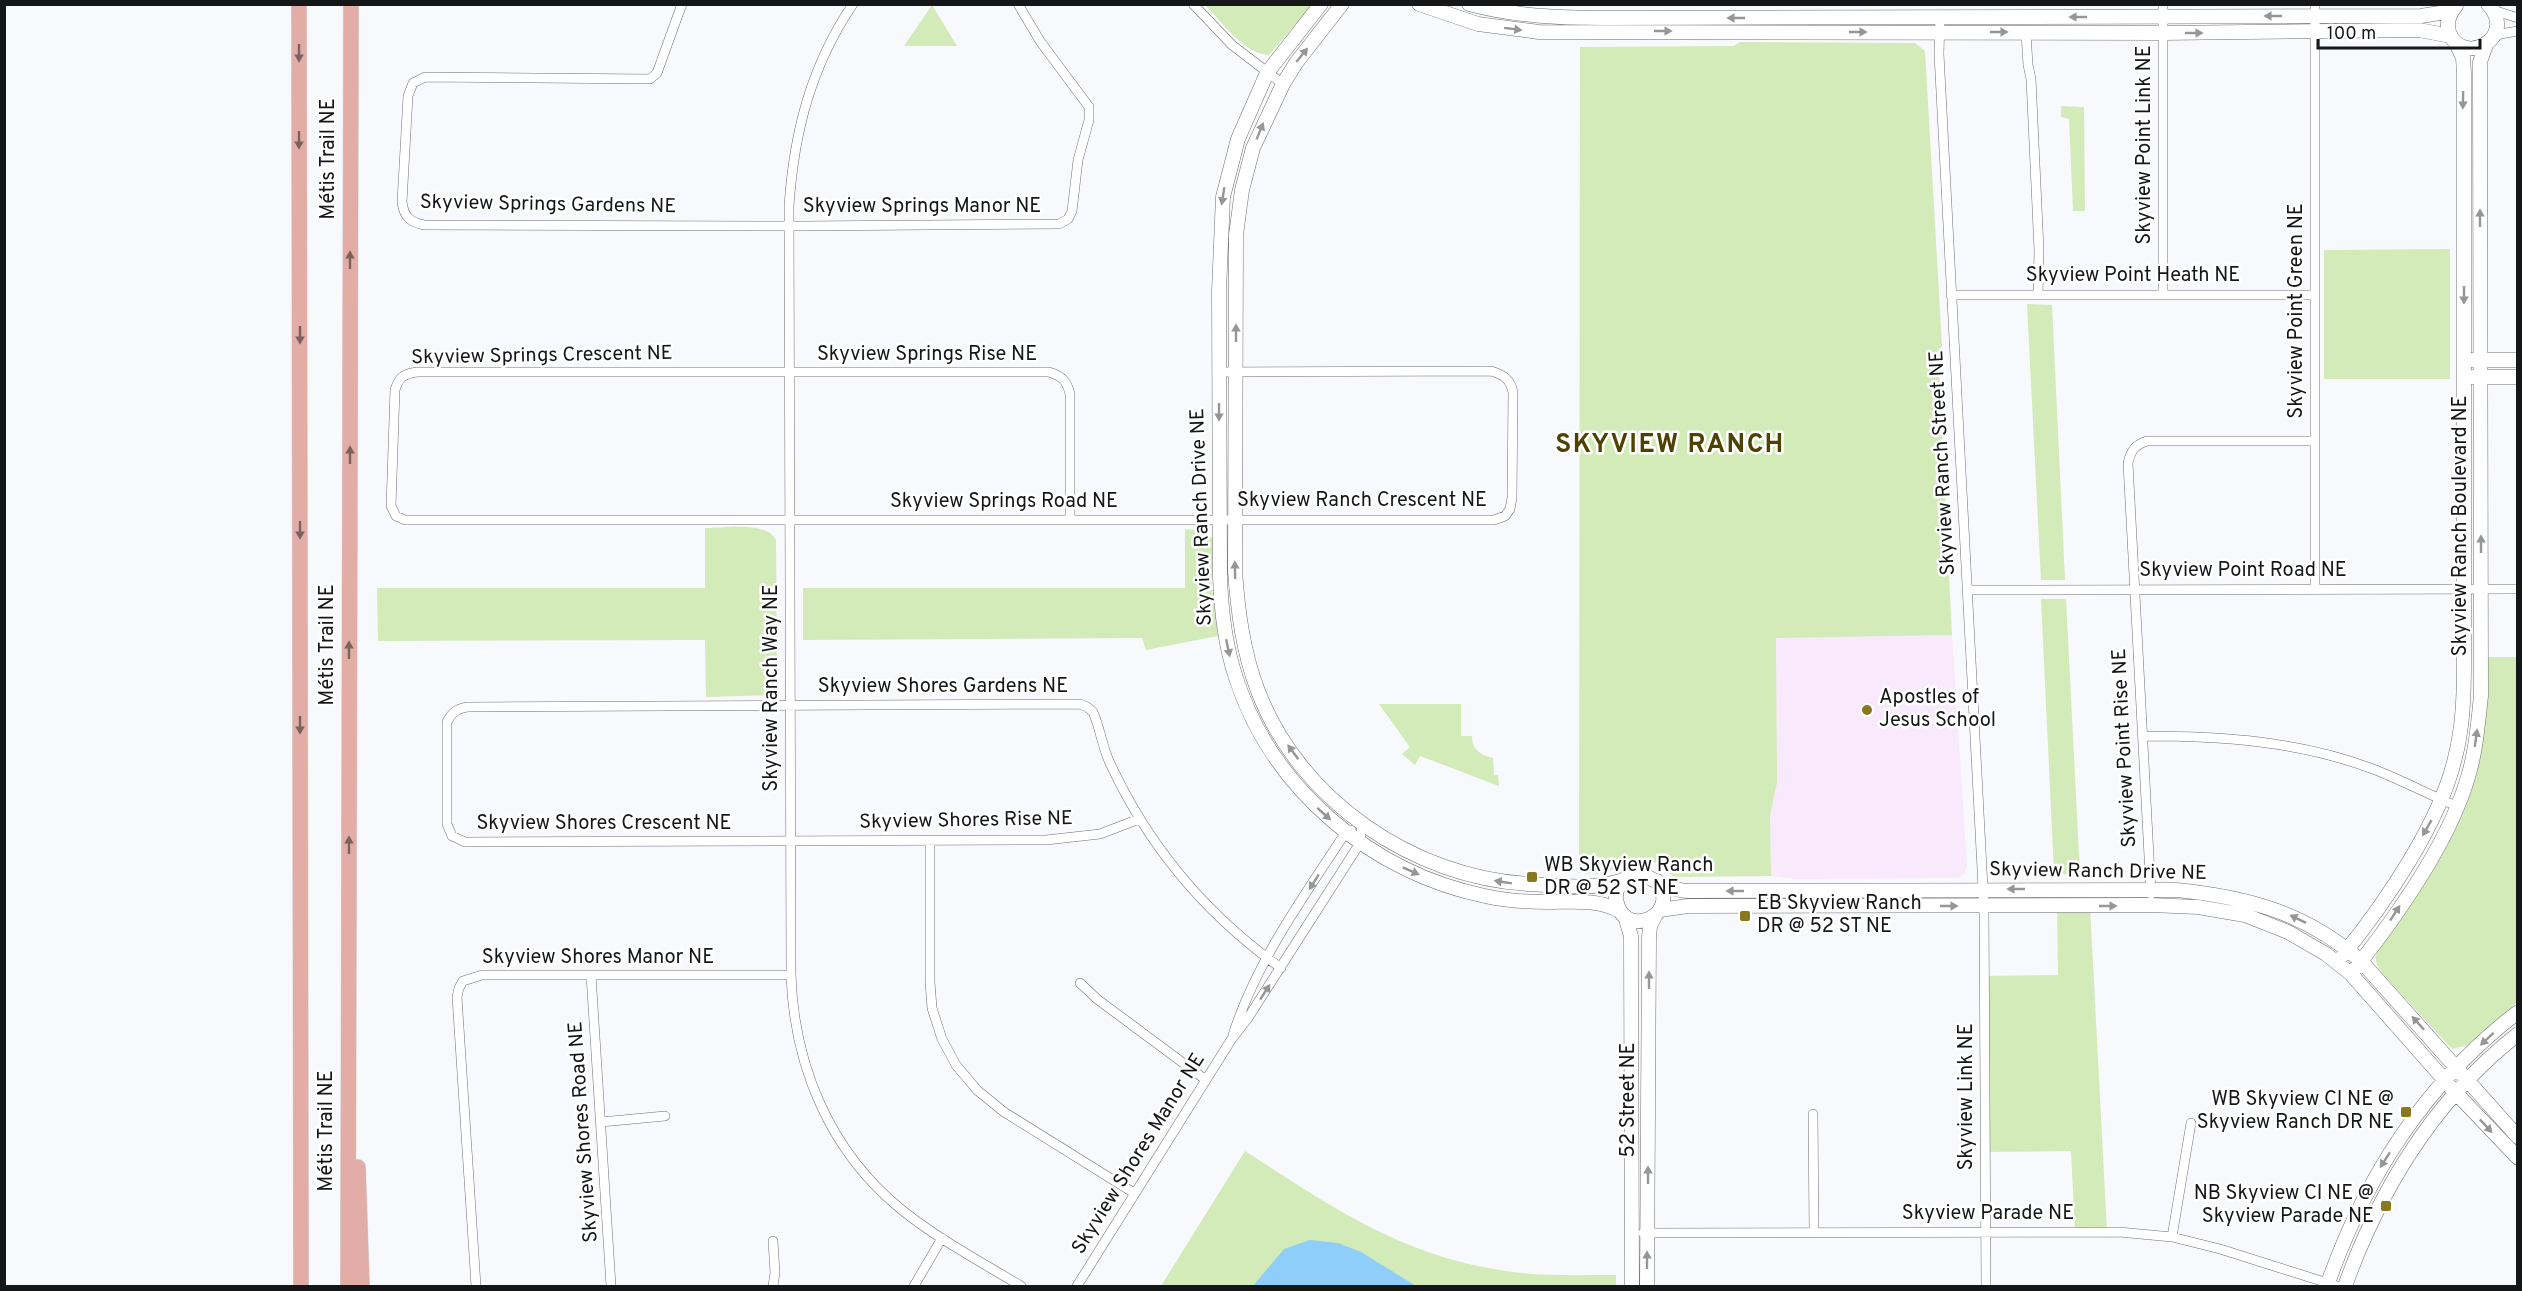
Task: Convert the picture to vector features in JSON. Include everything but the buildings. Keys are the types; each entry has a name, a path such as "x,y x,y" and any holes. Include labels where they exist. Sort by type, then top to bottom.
{"main road":[{"name":"Métis Trail NE","path":"297,4 299,26 301,1287"},
{"name":"Métis Trail NE","path":"348,1287 351,4"},
{"path":"349,904 362,1287"},
{"path":"291,1287 300,1140"},
{"path":"300,1180 310,1287"}],"street":[{"name":"Skyview Springs Gardens NE","path":"682,4 657,74 650,79 425,77 413,83 408,96 402,202 404,214 412,222 424,225 789,226"},
{"name":"Skyview Ranch Way NE","path":"853,4 830,41 806,97 791,177 789,226 790,975 794,1021 808,1080 831,1126 861,1170 903,1211 1021,1287"},
{"name":"Skyview Springs Manor NE","path":"789,226 1044,225 1059,224 1068,219 1072,211 1078,160 1089,120 1089,107 1040,41 1018,4"},
{"path":"1193,4 1232,45 1283,84"},
{"name":"Skyview Ranch Drive NE","path":"1321,4 1267,73 1238,139 1223,197 1219,251 1219,520 1221,605 1232,666 1245,704 1268,746 1297,786 1360,843 1405,869 1458,890 1510,900 1601,903 1622,914"},
{"name":"Skyview Ranch Drive NE","path":"1342,4 1296,63 1283,84 1253,148 1238,211 1235,372 1237,603 1243,641 1259,693 1273,722 1301,764 1336,802 1362,824 1407,851 1440,865 1489,880 1515,884 1594,887 1624,880"},
{"path":"1419,4 1478,24 1539,32 2163,33 2419,30 2453,39 2471,49 2489,42 2500,34 2517,31"},
{"path":"1469,4 1504,12 1575,18 1940,17 2163,10 2315,10 2433,15 2456,5"},
{"path":"2453,39 2448,21 2456,5"},
{"path":"2490,7 2517,18"},
{"name":"Skyview Ranch Boulevard NE","path":"2352,974 2376,944 2447,830 2468,779 2478,723 2481,696 2480,62 2497,24 2490,7"},
{"name":"Skyview Point Link NE","path":"2163,10 2163,294"},
{"name":"Skyview Point Green NE","path":"2315,10 2315,589"},
{"name":"Skyview Ranch Street NE","path":"1940,17 1939,54 1983,907"},
{"path":"2026,33 2031,79 2037,193 2038,295"},
{"name":"Skyview Ranch Boulevard NE","path":"2337,963 2400,873 2430,824 2450,775 2461,728 2464,674 2464,73 2463,58 2453,39"},
{"name":"Skyview Point Heath NE","path":"1951,295 2315,295"},
{"path":"2464,360 2517,360"},
{"name":"Skyview Ranch Crescent NE","path":"1219,372 1491,371 1503,374 1511,382 1513,392 1512,498 1505,516 1494,520 1219,520"},
{"name":"Skyview Springs Rise NE","path":"789,373 1049,372 1060,376 1068,384 1070,394 1070,520"},
{"name":"Skyview Springs Crescent NE","path":"789,373 405,373 398,380 395,390 391,506 396,516 405,520 789,520"},
{"path":"2464,377 2517,377"},
{"name":"Skyview Point Rise NE","path":"2151,905 2128,463 2130,453 2137,445 2147,441 2314,441"},
{"name":"Skyview Springs Road NE","path":"789,520 1219,520"},
{"name":"Skyview Point Road NE","path":"1968,590 2517,589"},
{"name":"Skyview Shores Gardens NE","path":"790,706 1069,704 1088,707 1096,720 1108,759 1139,819 1163,856 1200,900 1266,958 1281,968"},
{"name":"Skyview Shores Crescent NE","path":"790,706 467,706 458,709 451,714 447,722 447,824 452,836 465,842 791,841"},
{"path":"2143,735 2235,738 2277,743 2373,769 2457,806"},
{"name":"Skyview Shores Rise NE","path":"791,841 1074,838 1100,834 1139,819"},
{"path":"1346,832 1362,824"},
{"name":"Skyview Shores Manor NE","path":"1077,1287 1231,1040 1281,968 1360,843 1362,824"},
{"name":"Skyview Shores Manor NE","path":"1231,1040 1239,1013 1266,958 1346,832"},
{"path":"930,841 930,982 933,1008 942,1039 956,1065 977,1090 1004,1112 1134,1193"},
{"path":"1644,874 1657,881 1664,894 1658,913 1643,921 1632,920 1622,914 1617,892 1624,880 1630,876 1644,874"},
{"name":"Skyview Ranch Drive NE","path":"1657,881 1668,887 1686,891 2151,890 2211,893 2274,908 2305,922 2361,961 2469,1079 2517,1137"},
{"name":"Skyview Ranch Drive NE","path":"1658,913 1688,906 2151,905 2198,907 2245,915 2288,932 2352,974 2456,1093 2517,1158"},
{"name":"Skyview Link NE","path":"1983,907 1986,1287"},
{"name":"52 Street NE","path":"1647,1287 1649,938 1650,926 1658,913"},
{"name":"52 Street NE","path":"1622,914 1631,936 1632,1287"},
{"name":"Skyview Shores Manor NE","path":"476,1287 457,997 463,981 482,975 790,975"},
{"name":"Skyview Shores Road NE","path":"591,975 611,1287"},
{"path":"1080,983 1097,999 1206,1080"},
{"path":"2330,1286 2341,1248 2377,1172 2404,1130 2457,1067 2517,1012"},
{"path":"2345,1287 2358,1252 2392,1181 2418,1140 2469,1079 2517,1034"},
{"path":"1814,1114 1814,1232"},
{"path":"602,1122 665,1116"},
{"path":"2172,1237 2191,1124"},
{"name":"Skyview Parade NE","path":"1632,1233 2119,1232 2172,1237 2220,1250 2330,1286"},
{"path":"914,1287 942,1238"},
{"path":"773,1241 775,1273 773,1287"}],"shaded area":[{"name":"Apostles of Jesus School","path":"1952,635 1967,866 1964,874 1958,878 1795,879 1771,876 1770,815 1777,783 1776,637"}],"green space":[{"path":"932,5 957,46 904,46"},
{"path":"1205,5 1312,5 1269,55 1251,49 1242,43"},
{"path":"1740,42 1915,43 1925,51 1942,346 1938,353 1952,635 1776,638 1777,783 1770,815 1771,876 1674,877 1659,864 1639,858 1629,860 1604,874 1579,873 1580,47 1734,46"},
{"path":"2061,106 2084,107 2085,211 2073,211 2069,119 2061,117"},
{"path":"2450,249 2450,379 2324,379 2324,250"},
{"path":"2027,304 2052,305 2065,580 2041,580"},
{"path":"705,528 755,528 771,534 776,540 777,684 775,691 769,695 706,697 705,640 378,641 377,588 705,588"},
{"path":"1185,529 1204,531 1213,539 1212,587 1218,636 1146,650 1142,638 803,640 803,588 1185,588"},
{"path":"2041,599 2066,599 2080,875 2054,873"},
{"path":"2487,657 2517,657 2517,1002 2468,1045 2452,1049 2384,975 2378,967 2376,958 2377,951 2446,847 2461,814"},
{"path":"1379,704 1461,704 1461,736 1472,736 1478,751 1493,758 1494,775 1498,775 1499,786 1420,756 1415,765 1402,754 1410,747"},
{"path":"2057,906 2090,906 2107,1232 2075,1232 2071,1151 1986,1152 1984,976 2058,975"},
{"path":"1245,1151 1363,1224 1425,1251 1509,1272 1616,1275 1616,1286 1161,1286"}],"water":[{"path":"1310,1240 1338,1243 1361,1252 1416,1286 1253,1286 1284,1249"}],"place":[{"name":"Apostles of Jesus School","path":"1867,710"},
{"name":"WB Skyview Ranch DR @ 52 ST NE","path":"1532,877"},
{"name":"EB Skyview Ranch DR @ 52 ST NE","path":"1745,916"},
{"name":"WB Skyview CI NE @ Skyview Ranch DR NE","path":"2406,1112"},
{"name":"NB Skyview CI NE @ Skyview Parade NE","path":"2386,1206"}],"district":[{"name":"SKYVIEW RANCH","path":"1670,445"}]}
